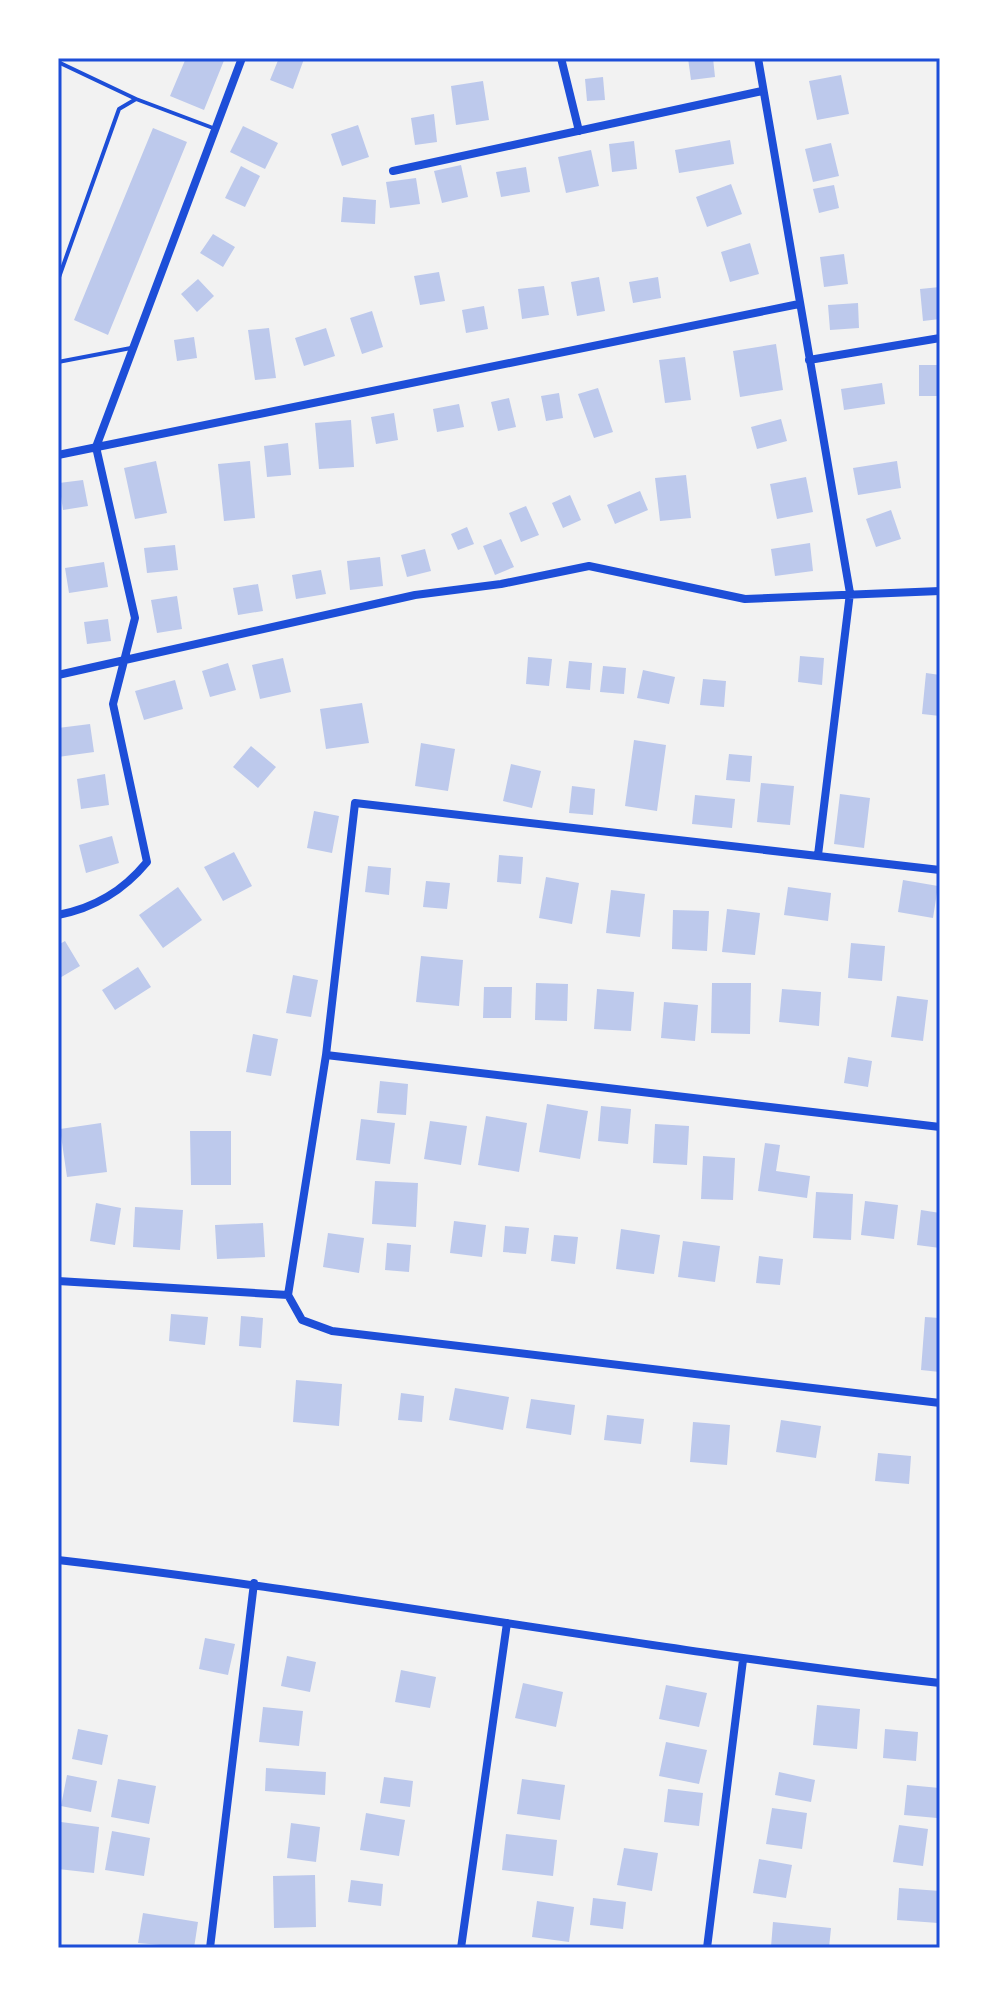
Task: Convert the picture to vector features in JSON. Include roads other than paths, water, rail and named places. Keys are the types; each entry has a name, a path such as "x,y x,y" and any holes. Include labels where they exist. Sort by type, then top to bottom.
{"street":[{"path":"58,915 86,910 108,897 129,884 147,862 113,704 135,618 96,447 242,58"},
{"path":"561,58 579,131"},
{"path":"758,58 850,593 818,855"},
{"path":"393,171 762,91"},
{"path":"58,455 799,304"},
{"path":"809,360 940,338"},
{"path":"58,675 415,595 501,584 589,566 745,599 940,591"},
{"path":"940,870 355,803 326,1055 288,1295 302,1320 332,1331 940,1403"},
{"path":"326,1055 940,1127"},
{"path":"58,1281 288,1295"},
{"path":"58,1560 254,1583 743,1660 940,1683"},
{"path":"210,1948 254,1583"},
{"path":"461,1948 507,1623"},
{"path":"707,1948 743,1660"}],"lane":[{"path":"58,62 136,99 216,129"},
{"path":"58,280 119,109 136,99"},
{"path":"58,362 133,348"}]}
